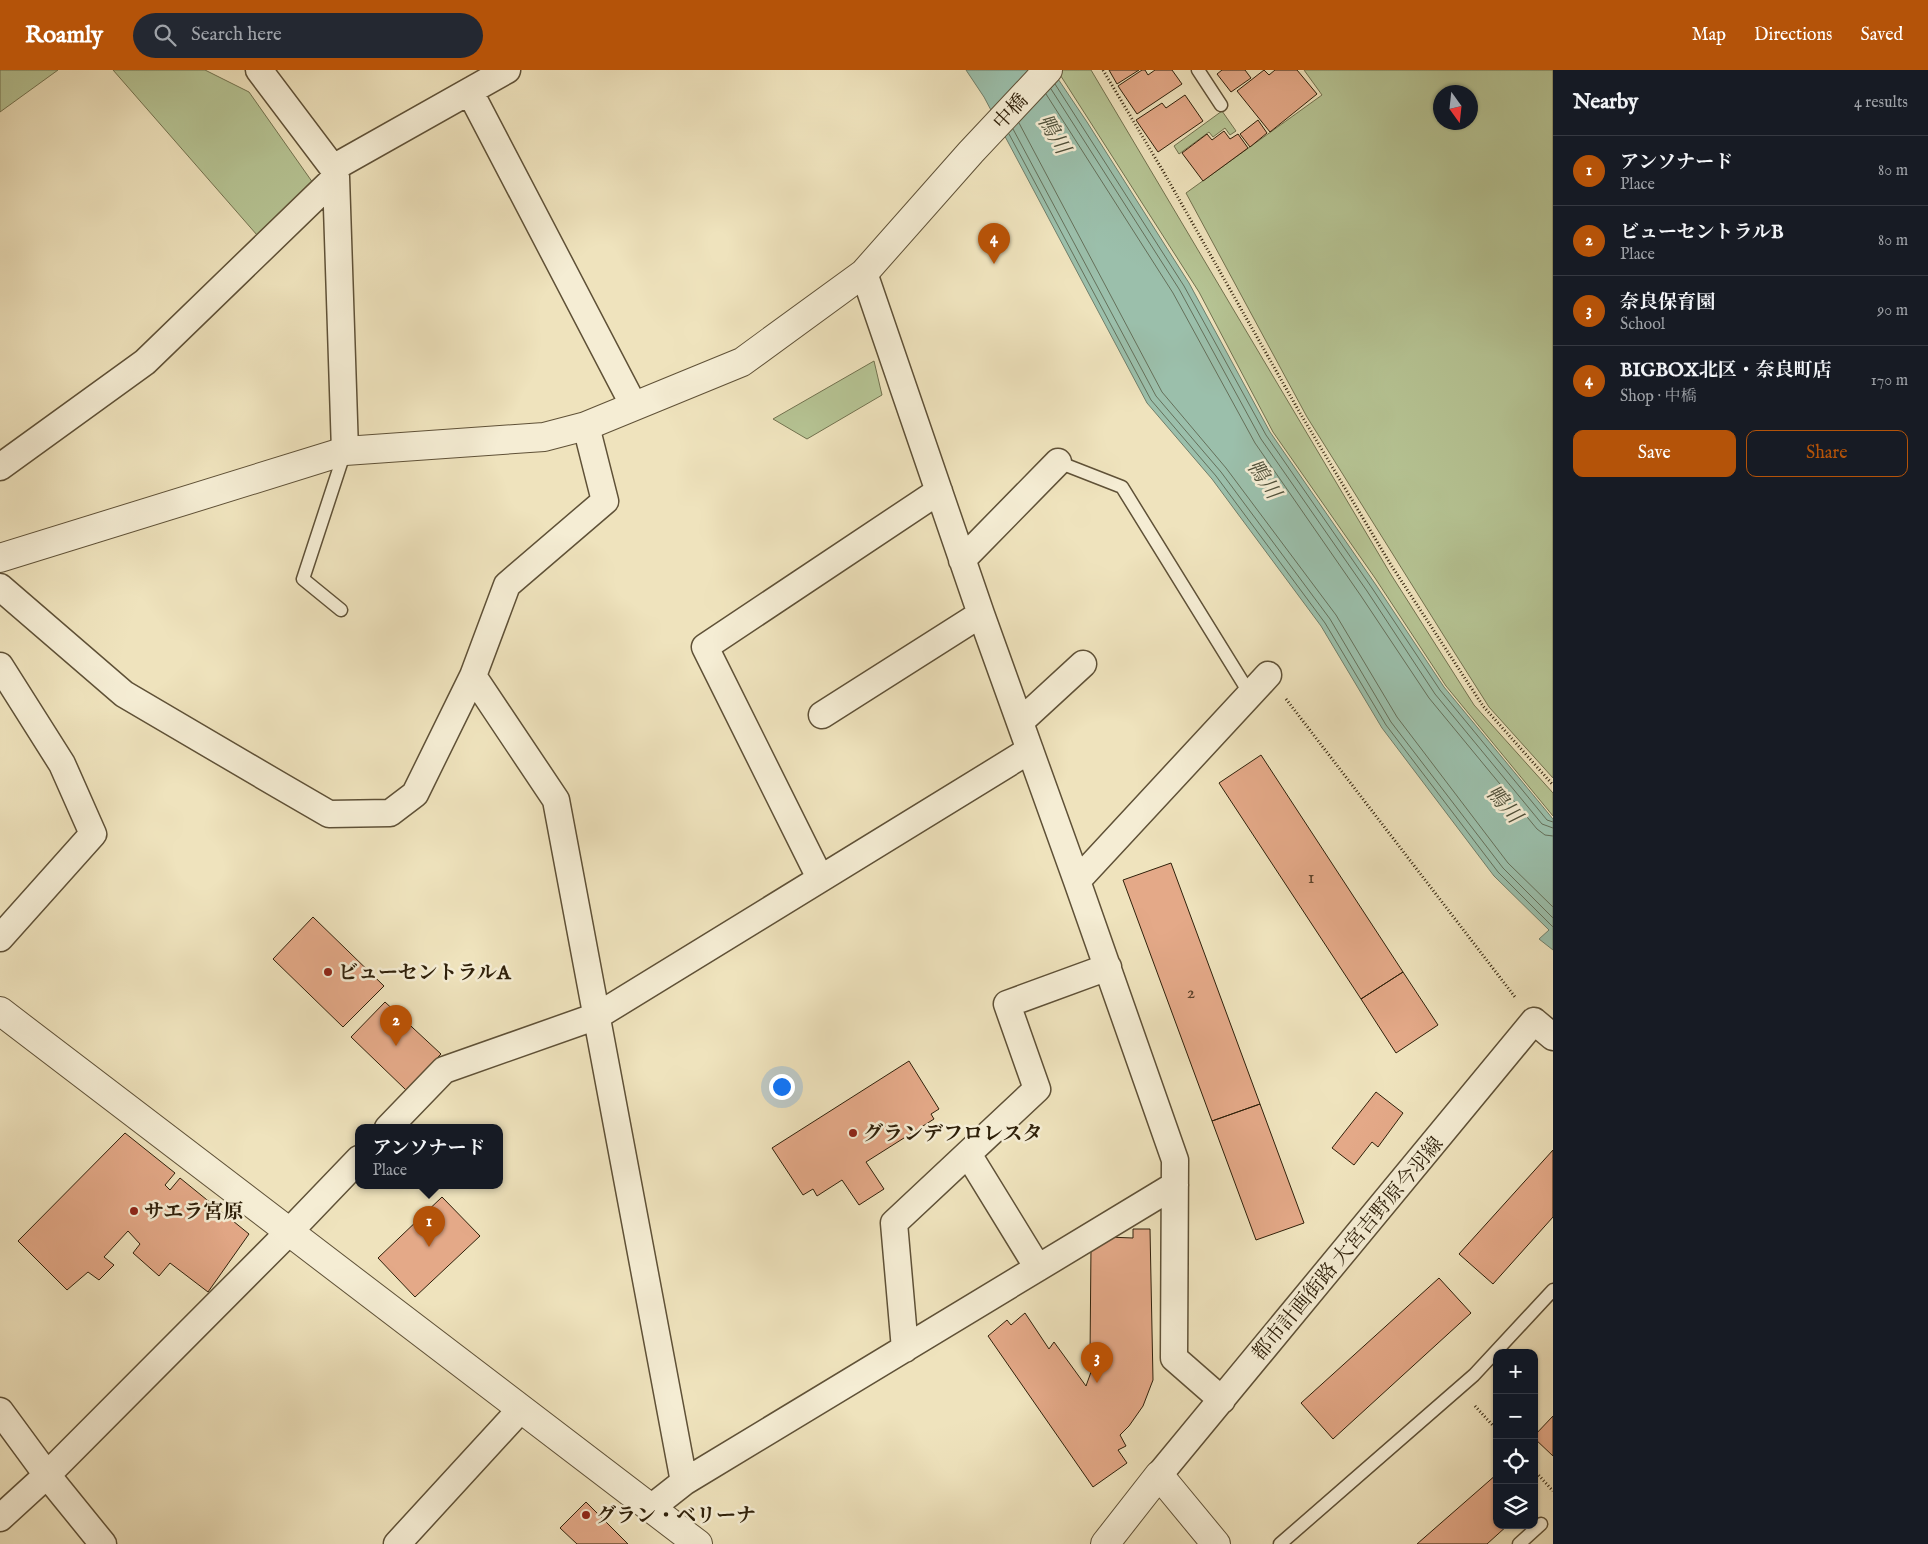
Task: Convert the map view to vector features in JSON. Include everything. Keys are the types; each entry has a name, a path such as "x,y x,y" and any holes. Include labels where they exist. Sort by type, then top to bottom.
{"street":[{"path":"259,70 334,173 345,452"},
{"path":"0,467 145,362 334,173 507,70"},
{"name":"中橋","path":"0,558 345,452 544,437 586,426 742,362 864,273 971,152 1048,70"},
{"path":"470,92 634,406"},
{"path":"864,273 962,560 1078,881 1175,1160 1174,1358 1222,1400"},
{"path":"0,588 124,694 329,814 390,813 416,794 472,676 507,584 605,501 586,426"},
{"path":"962,560 1058,462"},
{"path":"820,878 705,647 939,491"},
{"path":"822,715 981,614"},
{"path":"1020,722 1083,664"},
{"path":"0,666 62,764 93,834 0,938"},
{"path":"1078,881 1268,675"},
{"path":"472,676 556,800 684,1482"},
{"path":"392,1124 444,1070 596,1016 1030,750"},
{"path":"905,1349 894,1223 1037,1089 1007,1004 1108,967"},
{"path":"0,1011 288,1233 698,1544"},
{"name":"都市計画街路 大宮吉野原今羽線","path":"1159,1475 1543,1029"},
{"path":"968,1154 1038,1268"},
{"path":"0,1518 47,1475 355,1163"},
{"path":"651,1508 684,1482 1175,1185"},
{"path":"397,1544 520,1410"},
{"path":"0,1411 47,1475 103,1544"},
{"path":"1105,1544 1159,1475 1216,1544"}],"lane":[{"path":"1198,70 1221,105"},
{"path":"341,610 303,579 345,452"},
{"path":"1058,462 1122,487 1250,694"},
{"path":"1280,1544 1474,1375 1553,1290"},
{"path":"1519,1544 1541,1524"}],"path":[{"path":"1103,70 1163,171 1300,414 1391,565 1483,706 1553,785"},
{"path":"1268,675 1543,1029"},
{"path":"1459,1388 1493,1426"},
{"path":"1538,1474 1553,1491"}],"shaded area":[{"path":"0,70 58,70 0,112"},
{"path":"113,70 205,70 249,92 313,183 257,235"},
{"path":"1057,70 1091,70 1390,573 1474,705 1553,793 1553,816 1446,686 1375,578 1273,432 1199,292"},
{"path":"1304,70 1553,70 1553,778 1489,707 1444,636 1307,417 1186,193 1322,95"},
{"path":"1222,111 1236,131 1230,135 1225,128 1213,137 1209,132 1179,154 1174,146"},
{"path":"874,361 882,395 807,439 773,419"}],"water":[{"name":"鴨川","path":"966,70 1052,70 1189,283 1270,432 1444,687 1553,819 1553,950 1539,939 1549,930 1494,876 1382,728 1321,626 1212,479 1147,403 984,97"}],"building":[{"path":"1109,70 1139,70 1117,84"},
{"path":"1142,70 1145,70 1148,75 1155,70 1172,70 1182,84 1137,114 1118,86"},
{"path":"1222,70 1245,70 1251,78 1231,92 1217,74"},
{"path":"1264,70 1269,75 1275,70 1297,70 1317,94 1270,132 1237,91"},
{"path":"1185,95 1203,121 1158,152 1136,120 1162,103 1166,108"},
{"path":"1258,120 1267,133 1250,147 1240,134"},
{"path":"1224,131 1230,139 1238,134 1248,148 1203,181 1182,153 1207,134 1212,140"},
{"path":"1261,755 1403,972 1361,999 1219,783"},
{"path":"1171,863 1260,1104 1212,1121 1123,880"},
{"name":"ビューセントラルA","path":"313,917 384,986 343,1027 273,959"},
{"path":"1403,972 1438,1025 1396,1053 1361,999"},
{"path":"385,1002 441,1054 406,1090 351,1037"},
{"name":"グランデフロレスタ","path":"909,1061 939,1109 931,1114 934,1119 866,1162 884,1189 859,1205 842,1180 817,1196 813,1189 803,1195 772,1148"},
{"path":"1376,1092 1403,1113 1378,1147 1372,1142 1354,1165 1332,1148"},
{"path":"1260,1104 1304,1223 1256,1240 1212,1121"},
{"name":"サエラ宮原","path":"125,1133 175,1173 165,1185 170,1190 180,1178 249,1234 208,1292 170,1263 159,1276 133,1253 140,1244 128,1231 104,1257 114,1265 99,1280 88,1272 67,1290 18,1241"},
{"path":"1553,1150 1553,1217 1493,1284 1459,1254"},
{"path":"442,1197 480,1236 415,1297 378,1258"},
{"path":"1133,1229 1150,1229 1153,1380 1143,1406 1120,1435 1126,1446 1118,1450 1127,1463 1093,1487 988,1336 1007,1320 1011,1325 1025,1313 1049,1349 1054,1342 1086,1386 1096,1358 1090,1357 1091,1247 1107,1237 1133,1238"},
{"path":"1439,1278 1471,1313 1333,1439 1301,1403"},
{"path":"1553,1416 1553,1456 1538,1442 1538,1432"},
{"path":"1493,1478 1493,1529 1504,1529 1487,1544 1417,1544"},
{"name":"グラン・ベリーナ","path":"586,1502 628,1544 577,1544 560,1528"}],"place":[{"name":"BIGBOX北区・奈良町店","path":"994,264"},
{"name":"ビューセントラルA","path":"328,972"},
{"name":"ビューセントラルB","path":"396,1046"},
{"name":"グランデフロレスタ","path":"853,1133"},
{"name":"サエラ宮原","path":"134,1211"},
{"name":"アンソナード","path":"429,1247"},
{"name":"奈良保育園","path":"1097,1383"},
{"name":"グラン・ベリーナ","path":"586,1515"}]}
